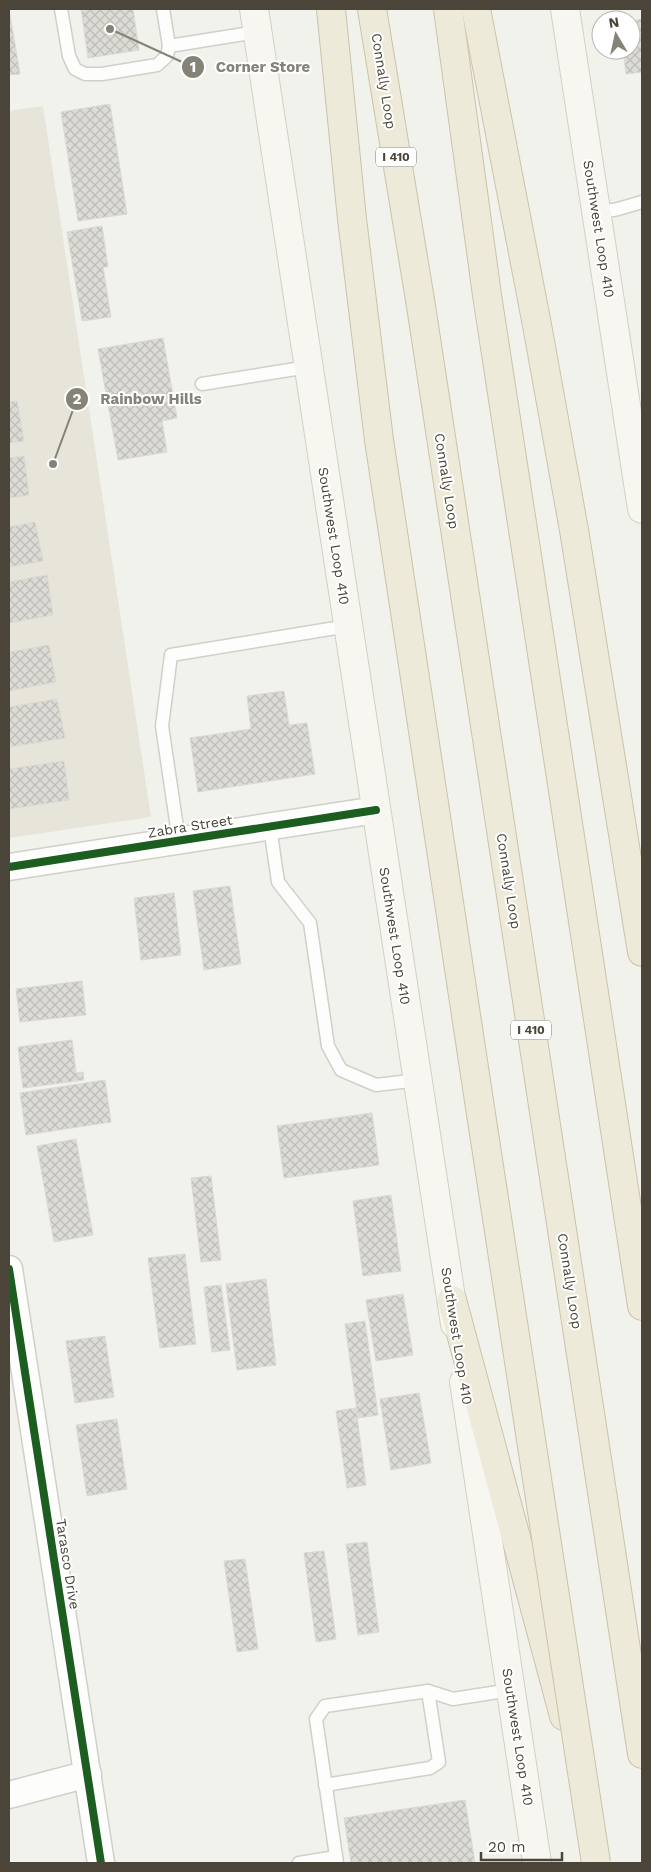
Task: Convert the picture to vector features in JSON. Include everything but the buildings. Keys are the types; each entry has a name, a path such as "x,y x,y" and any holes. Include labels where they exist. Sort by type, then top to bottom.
{"highway":[{"path":"331,9 352,218 377,431 596,1863"},
{"name":"Connally Loop","path":"372,9 421,306 642,1754"},
{"path":"448,9 487,295 642,1306"},
{"path":"476,9 537,325 574,530 642,952"},
{"path":"452,1300 603,1863"}],"main road":[{"name":"Southwest Loop 410","path":"565,9 642,509"},
{"name":"Southwest Loop 410","path":"255,21 537,1863"}],"street":[{"name":"Zabra Street","path":"9,867 376,810"},
{"name":"Tarasco Drive","path":"9,1269 101,1863"},
{"path":"9,1794 88,1774"}],"lane":[{"path":"61,9 69,56 75,68 85,74 102,74 158,65 167,56 169,46 163,9"},
{"path":"169,46 255,21"},
{"path":"596,212 618,209 642,202"},
{"path":"202,384 308,368"},
{"path":"178,841 162,726 171,655 348,626"},
{"path":"270,827 278,882 310,923 328,1046 341,1070 376,1085 418,1080"},
{"path":"299,1863 336,1860 316,1718 325,1706 428,1691 453,1699 510,1690"},
{"path":"325,1785 430,1768 438,1762 428,1691"}],"shaded area":[{"path":"43,106 151,817 9,838 9,111"}],"cycle path":[{"path":"9,867 376,810"},
{"path":"9,1269 101,1863"}],"place":[{"name":"Corner Store","path":"110,29"},
{"name":"Rainbow Hills","path":"53,464"}]}
